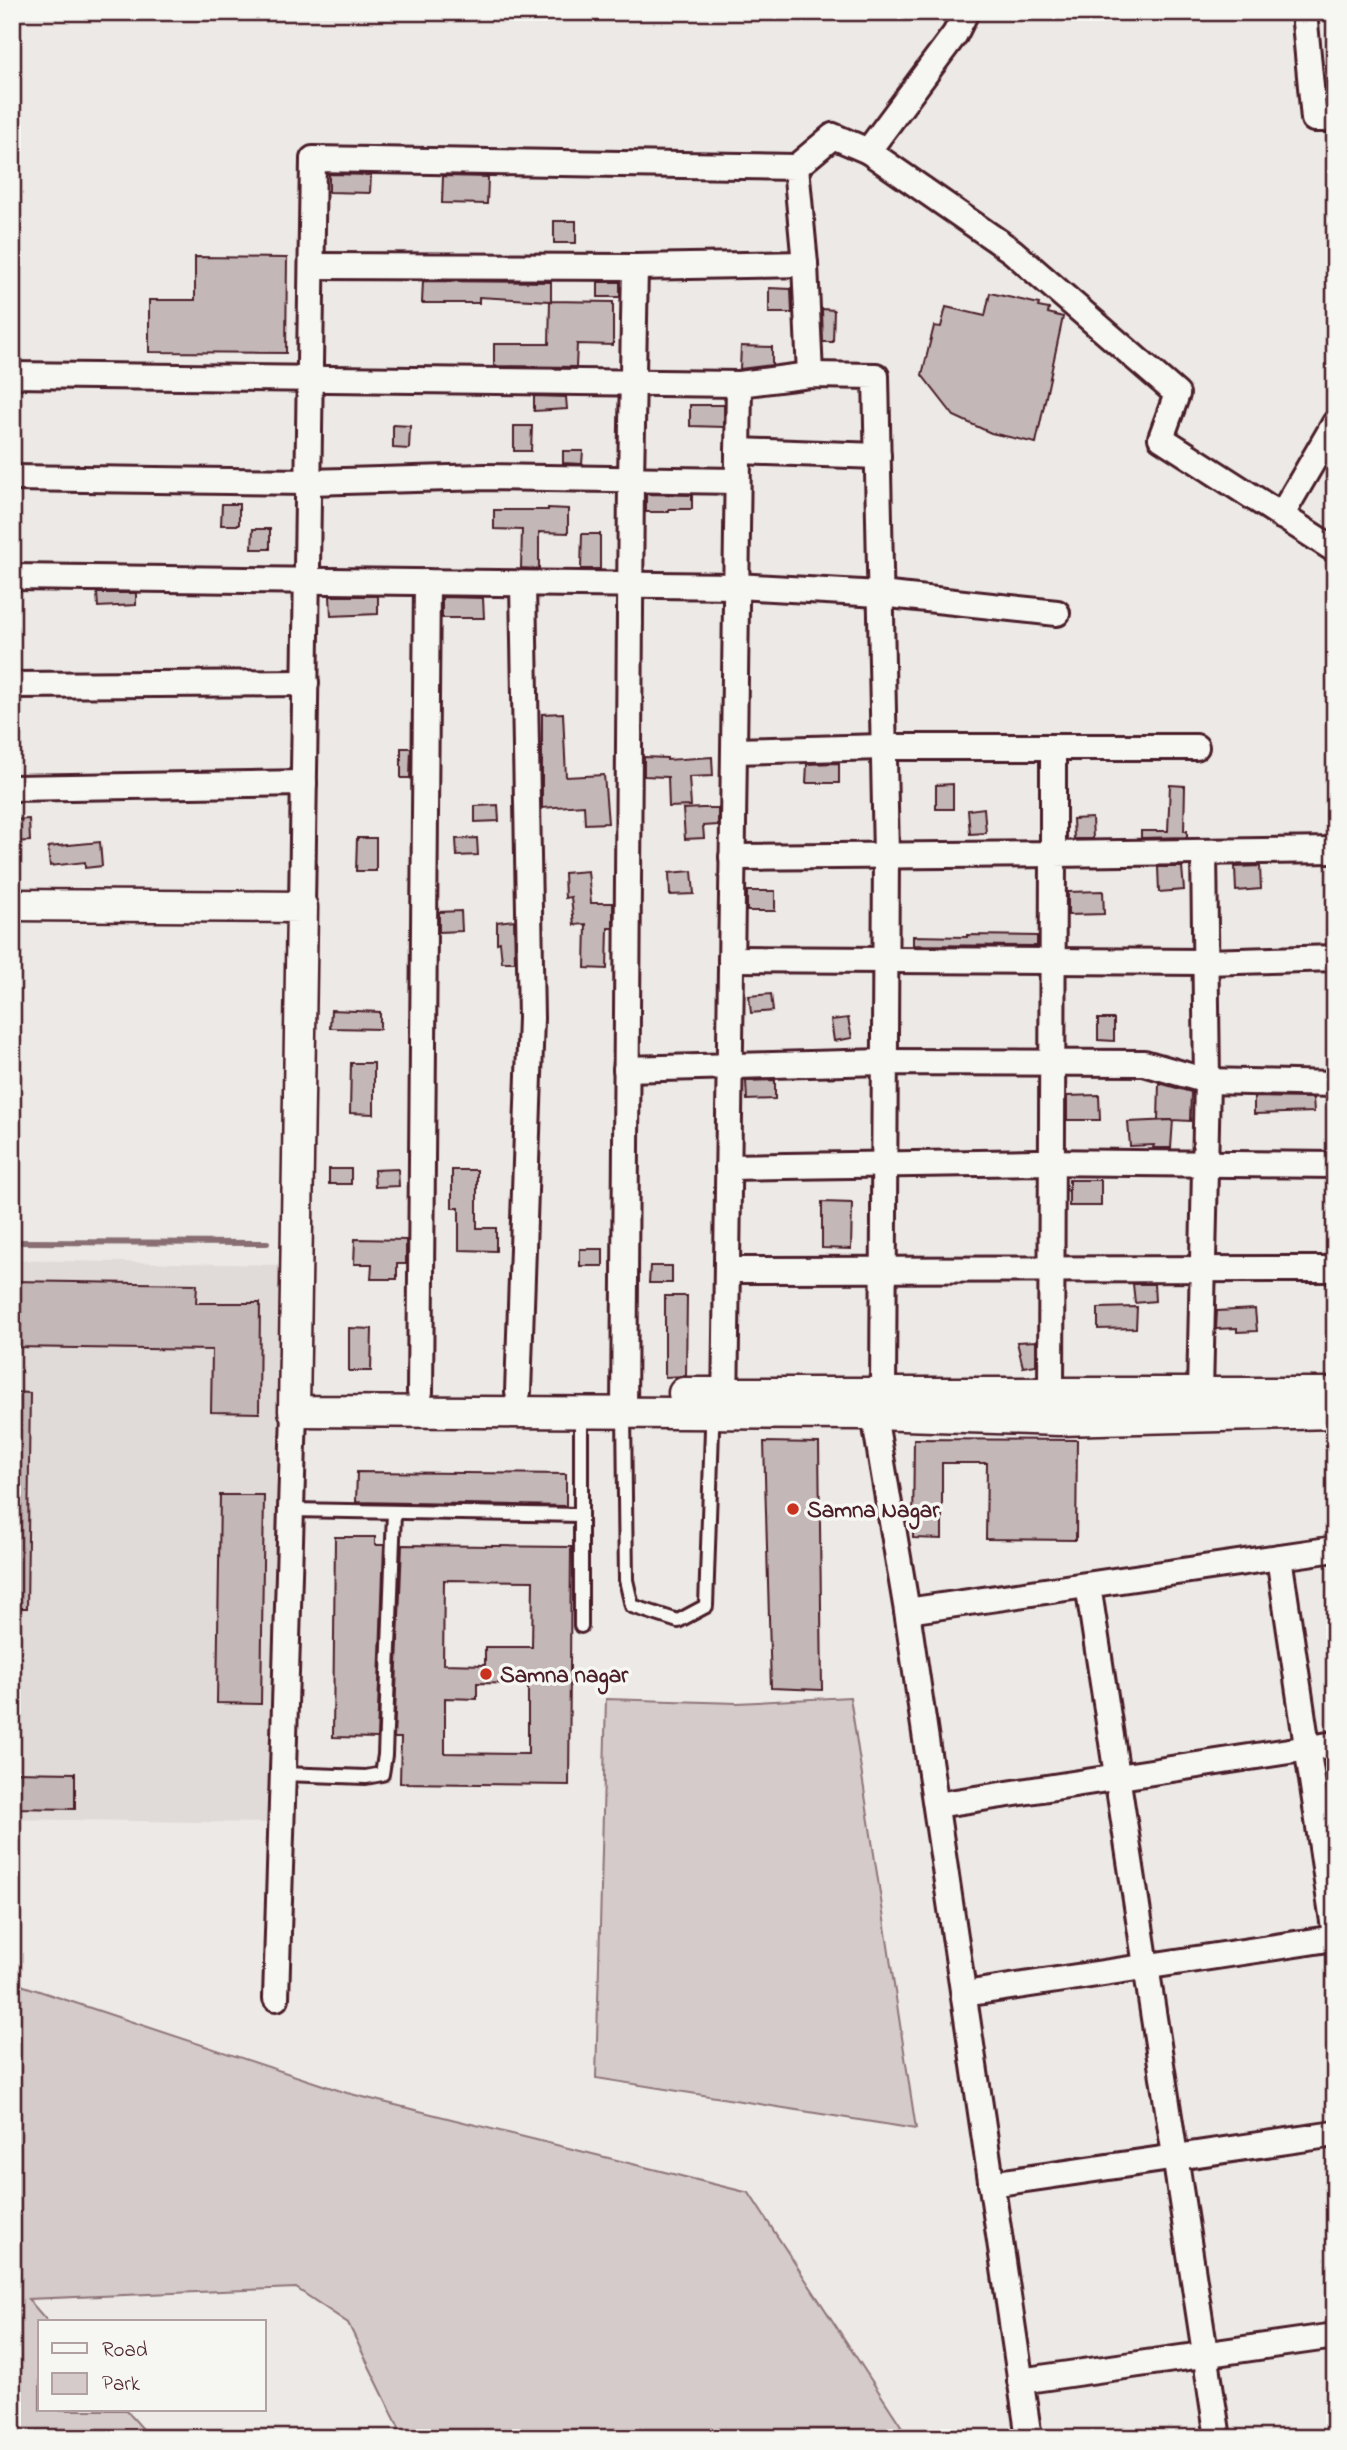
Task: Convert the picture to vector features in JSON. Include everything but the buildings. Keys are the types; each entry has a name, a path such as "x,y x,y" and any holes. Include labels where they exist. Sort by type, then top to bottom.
{"street":[{"path":"868,151 955,34 966,12"},
{"path":"1304,12 1314,119 1335,119"},
{"path":"276,1998 295,1401 313,159 796,167 833,136 868,151 1012,251 1177,394 1161,438 1335,550"},
{"path":"796,167 805,264 810,375"},
{"path":"312,266 635,267 805,264"},
{"path":"624,1402 635,267"},
{"path":"12,375 739,384 810,375 876,376 886,855 883,1270 876,1400 1029,2438"},
{"path":"720,1406 727,1270 739,384"},
{"path":"1281,516 1335,423"},
{"path":"738,451 878,456"},
{"path":"12,478 309,482 485,477 737,481"},
{"path":"12,578 307,579 523,585 736,586 880,594 1057,613"},
{"path":"420,1392 427,582"},
{"path":"518,1392 531,1018 523,585"},
{"path":"12,685 306,682"},
{"path":"734,751 883,747 1196,747"},
{"path":"1052,747 1052,1393"},
{"path":"12,788 304,783"},
{"path":"732,857 1335,850"},
{"path":"1200,1393 1207,1081 1203,852"},
{"path":"12,905 302,907"},
{"path":"731,959 1206,962 1335,958"},
{"path":"626,1069 883,1062 1144,1063 1207,1081 1335,1084"},
{"path":"728,1167 1053,1162 1335,1165"},
{"path":"727,1270 1335,1269"},
{"path":"295,1401 420,1392 518,1392 624,1402 720,1406 1052,1393 1335,1393"},
{"path":"876,1400 1059,1420 1335,1413"},
{"path":"295,1401 581,1412 624,1402"},
{"path":"907,1611 1335,1549"},
{"path":"964,1994 1335,1937 1279,1557"},
{"path":"1088,1585 1218,2438"},
{"path":"936,1805 1335,1744"},
{"path":"992,2184 1335,2134"},
{"path":"1020,2381 1335,2336"}],"lane":[{"path":"624,1402 626,1580 632,1606 678,1621 706,1606 712,1429 720,1406"},
{"path":"581,1412 581,1626"},
{"path":"291,1510 581,1516"},
{"path":"283,1774 366,1777 382,1774 385,1755 394,1512"}],"shaded area":[{"path":"12,1260 280,1265 272,1823 12,1819"}],"green space":[{"path":"850,1697 916,2129 596,2078 606,1699 737,1703"},
{"path":"12,1982 347,2093 749,2193 909,2438 404,2438 348,2323 296,2288 28,2299 46,2320 38,2320 38,2412 128,2412 151,2438 12,2438"}],"waterway":[{"path":"12,1242 267,1243"}],"place":[{"name":"Samna Nagar","path":"793,1509"},
{"name":"Samna nagar","path":"486,1674"}]}
